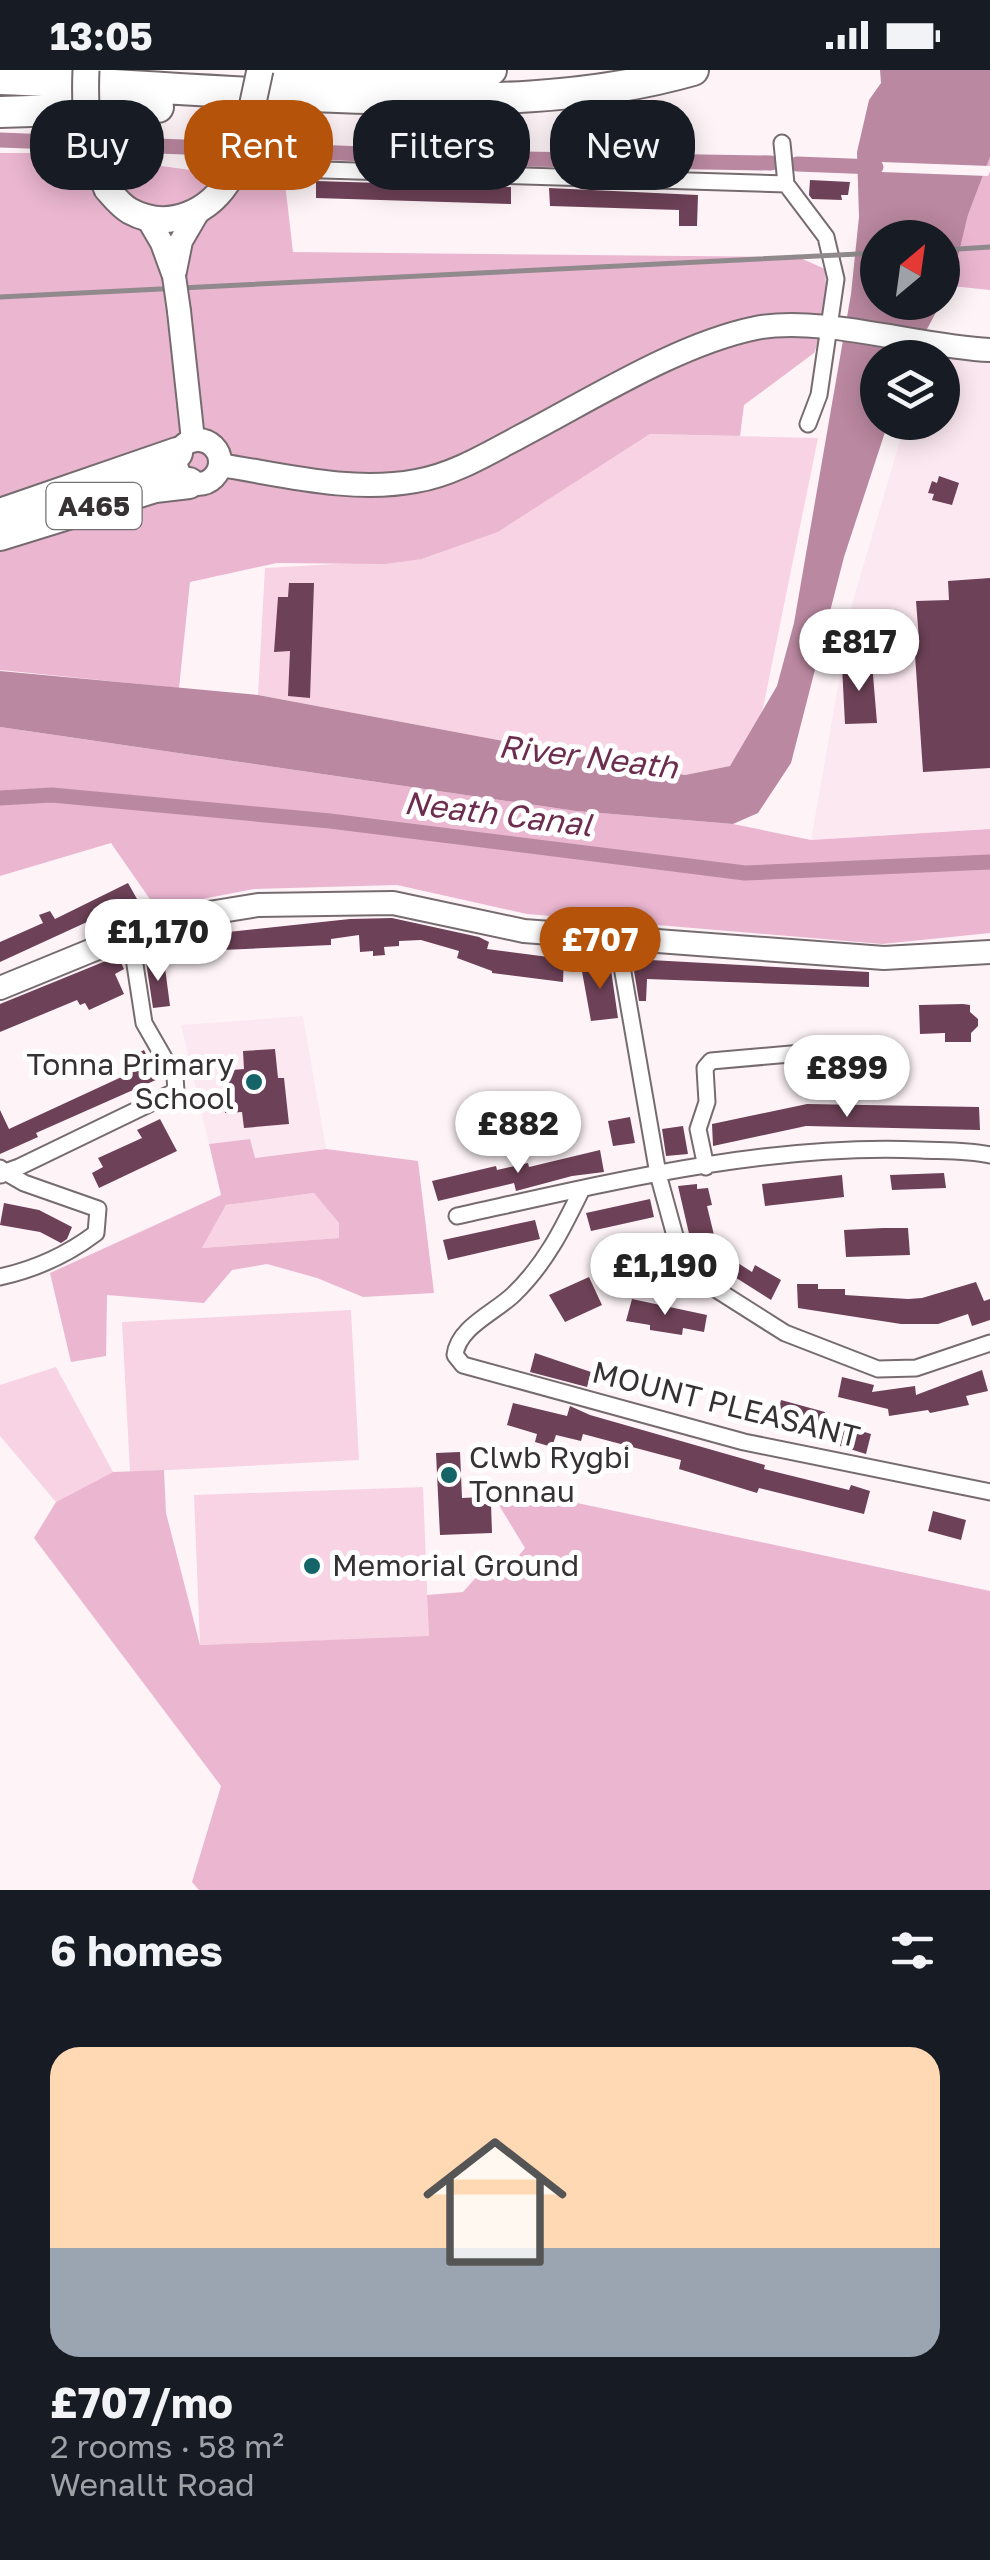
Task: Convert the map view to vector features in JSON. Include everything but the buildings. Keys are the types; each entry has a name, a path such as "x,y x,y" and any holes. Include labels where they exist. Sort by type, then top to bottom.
{"highway":[{"path":"0,112 123,106 239,107 285,83 360,73 491,70"},
{"path":"0,79 285,83 417,100 530,97 625,85 693,70"},
{"name":"A465","path":"0,514 185,446"},
{"name":"A465","path":"0,534 155,488 189,483"}],"main road":[{"path":"86,70 85,122 94,162 107,189 126,210 148,218 173,220 198,212 220,195 246,135 260,70"},
{"path":"174,276 181,241 198,212"},
{"path":"148,218 174,276 179,311 185,446 178,474 189,483 209,482 220,465"},
{"path":"220,465 372,485 419,481 475,460 654,366 734,334 786,325 990,350"},
{"path":"185,446 213,446 220,465"},
{"path":"0,988 166,920 258,905 393,903 524,931 884,958 990,952"}],"street":[{"path":"782,143 786,184 826,237 836,279 834,330 808,424"},
{"path":"333,171 786,184"},
{"path":"2,1172 176,1092 175,1077 144,1023 132,945 138,931"},
{"path":"617,938 658,1174 680,1254 695,1276 785,1333 878,1369 916,1368 990,1342"},
{"path":"706,1167 698,1129 707,1102 705,1068 710,1061 802,1052 865,1055"},
{"path":"457,1216 658,1174 833,1150 903,1149 990,1155"},
{"path":"0,1277 52,1261 77,1248 96,1233 98,1210 2,1172"},
{"name":"MOUNT PLEASANT","path":"582,1189 549,1256 513,1296 473,1327 456,1347 455,1355 463,1365 744,1442 990,1492"}],"shaded area":[{"path":"0,153 30,153 30,190 164,190 164,166 184,169 184,190 286,190 293,252 798,257 825,269 828,318 814,353 744,405 740,436 650,434 498,532 422,559 385,564 277,563 190,582 179,688 0,670"},
{"path":"990,157 990,290 960,287 960,248"},
{"path":"960,354 990,357 990,829 811,840 853,601 900,440 960,440"},
{"path":"650,434 818,438 761,718 730,766 685,775 258,695 265,568 422,559 498,532"},
{"path":"0,727 576,811 733,824 811,840 990,829 990,933 882,944 527,914 397,885 254,889 156,908 111,843 0,876"},
{"name":"Tonna Primary School","path":"303,1016 326,1149 254,1158 250,1139 209,1144 181,1025"},
{"path":"250,1139 255,1158 326,1149 418,1161 434,1293 363,1297 317,1278 267,1264 232,1270 204,1303 107,1295 106,1356 71,1362 50,1273 221,1195 209,1144","holes":["314,1193 339,1223 339,1238 202,1248 226,1205"]},
{"path":"315,1193 339,1223 340,1238 202,1248 226,1205"},
{"path":"351,1310 359,1460 130,1472 122,1322"},
{"path":"56,1367 113,1472 56,1502 0,1436 0,1385"},
{"path":"164,1470 166,1513 200,1645 429,1636 427,1595 463,1592 488,1564 504,1574 525,1548 497,1502 493,1485 990,1591 990,1890 199,1890 192,1882 221,1786 34,1538 56,1502 113,1472"},
{"name":"Memorial Ground","path":"423,1487 429,1637 200,1645 194,1495"}],"water":[{"name":"River Neath","path":"880,70 990,70 990,157 960,248 960,220 860,220 860,320 932,320 921,340 860,340 860,440 882,440 844,557 791,763 758,813 733,824 576,811 0,727 0,671 258,695 685,775 730,766 777,686 794,623 851,294 859,217 857,152 869,100 881,83"}],"pier":[{"path":"854,161 990,166 990,171 988,176 854,171"}],"waterway":[{"path":"0,140 469,158 771,163"},
{"path":"797,164 876,167"},
{"name":"Neath Canal","path":"0,798 52,795 330,821 745,873 990,862"}],"railway":[{"path":"960,249 990,247"},
{"path":"0,297 860,254"}],"place":[{"name":"Tonna Primary School","path":"254,1082"},
{"name":"Clwb Rygbi Tonnau","path":"449,1475"},
{"name":"Memorial Ground","path":"312,1566"}]}
